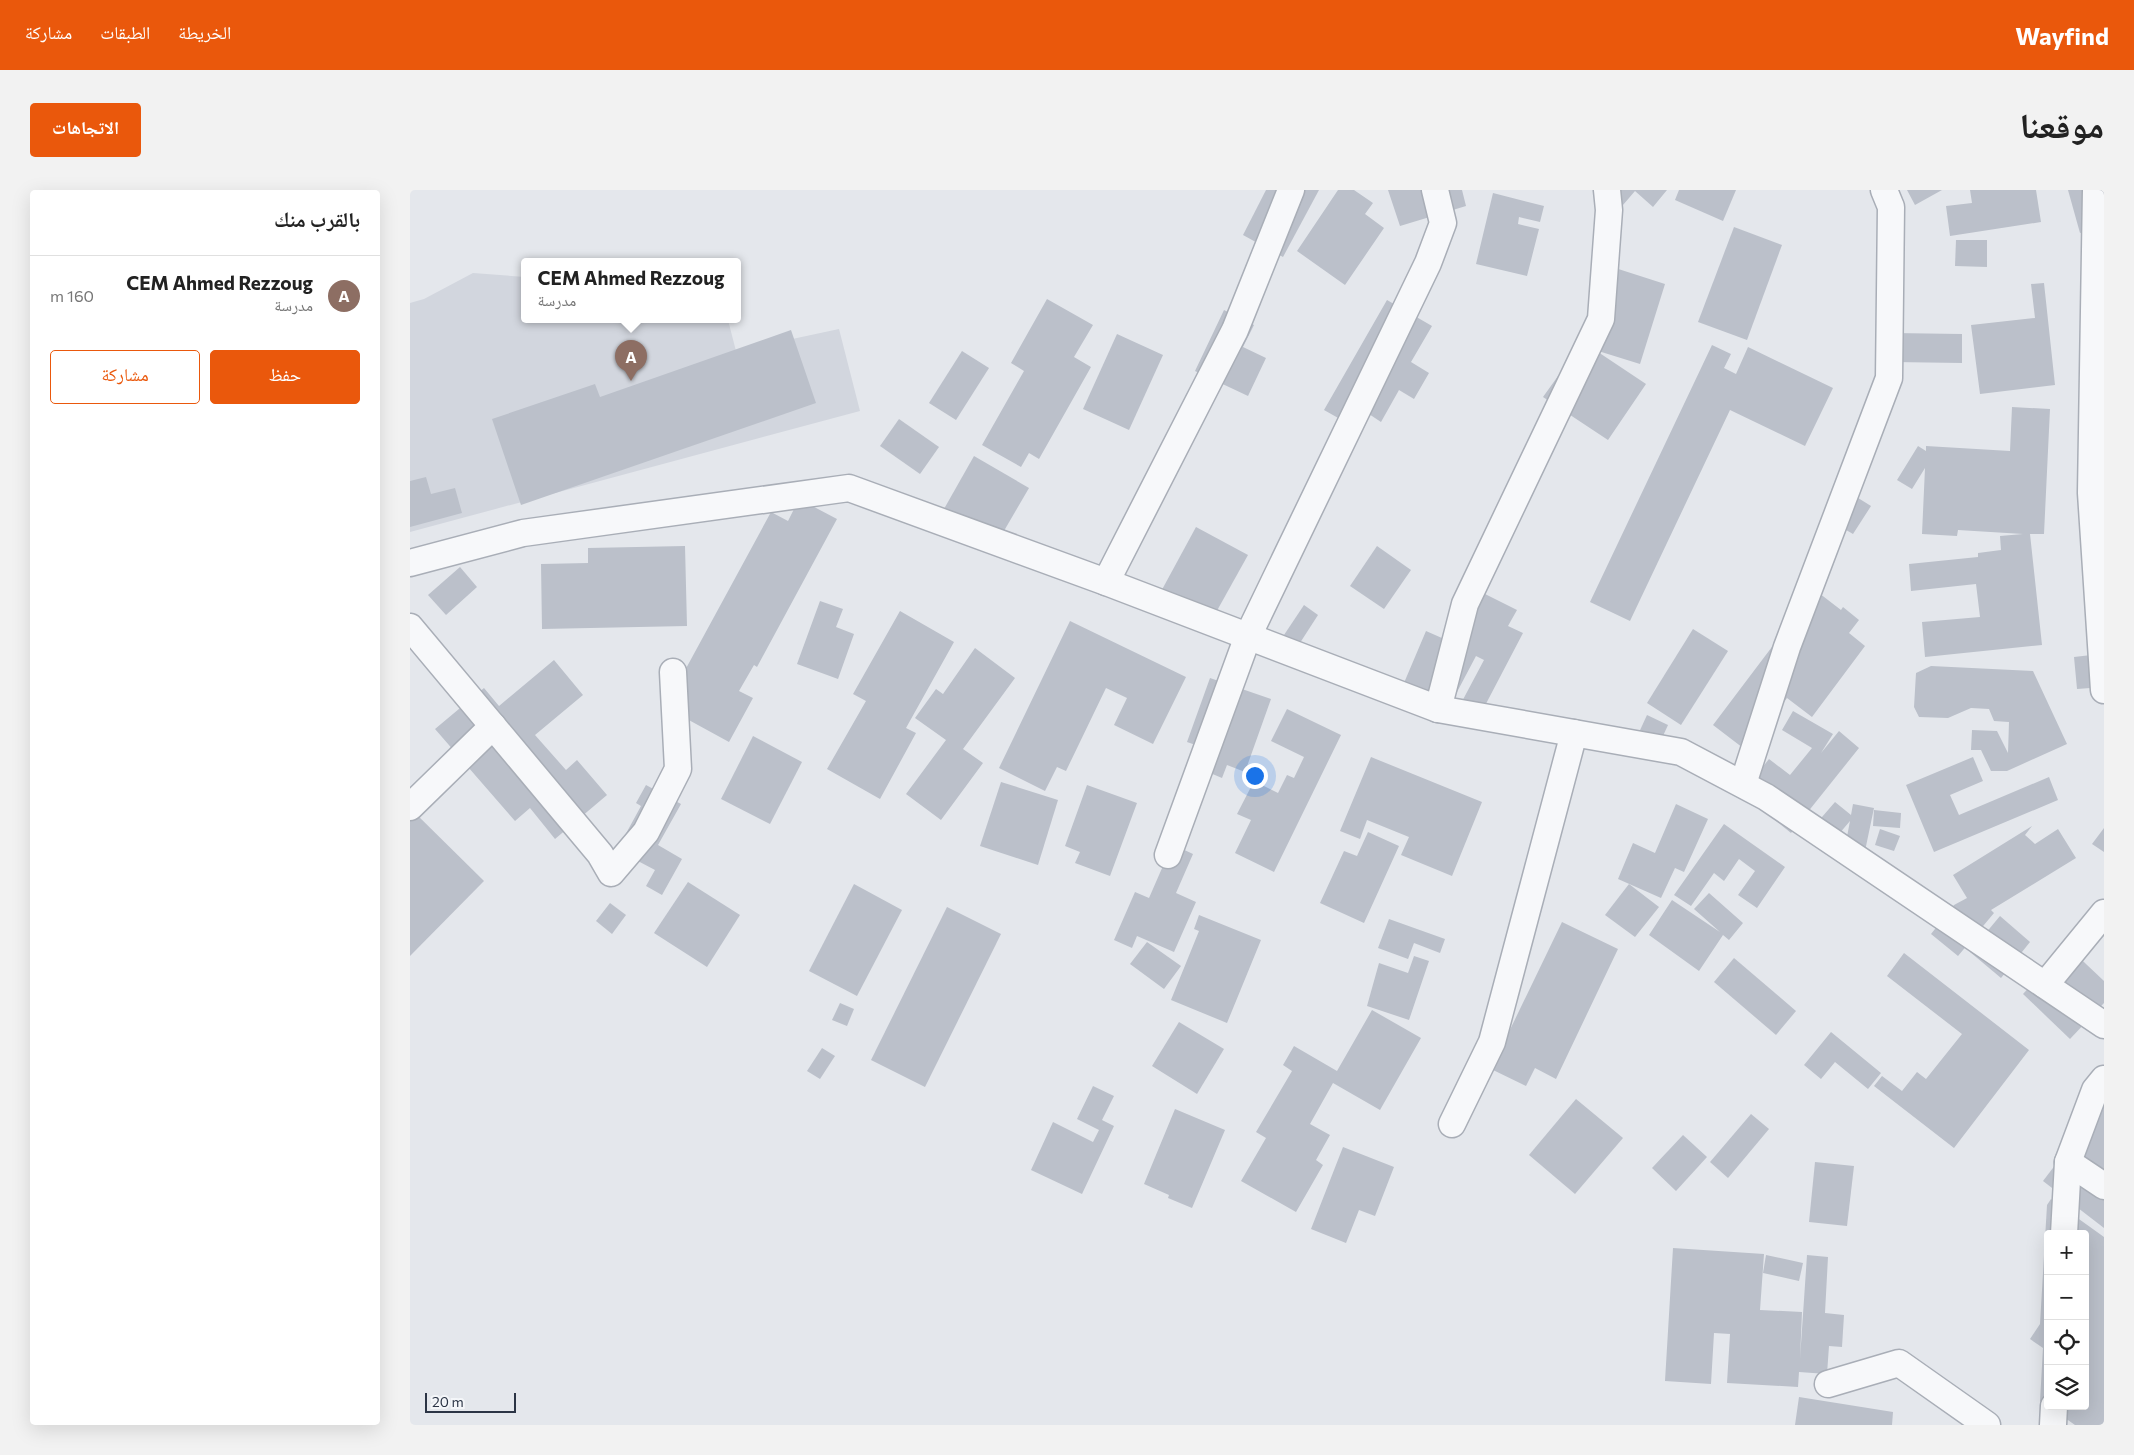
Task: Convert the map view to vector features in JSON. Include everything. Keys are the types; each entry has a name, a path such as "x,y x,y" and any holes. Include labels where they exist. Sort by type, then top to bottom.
{"street":[{"path":"1106,582 1235,330 1291,190"},
{"path":"1168,855 1248,636 1428,263 1443,223 1435,190"},
{"path":"1438,710 1466,604 1601,319 1609,210 1607,190"},
{"path":"1743,784 1787,647 1889,378 1891,207 1884,190"},
{"path":"2096,190 2091,493 2104,690"},
{"path":"410,563 523,533 848,488 1106,582 1438,710 1681,752 1766,797 2104,1025"},
{"path":"410,627 600,854 611,874 646,832 678,769 673,672"},
{"path":"410,808 493,726"},
{"path":"1452,1124 1492,1042 1574,733"},
{"path":"2044,985 2104,913"},
{"path":"2064,1230 2068,1162 2095,1090 2104,1080"},
{"path":"2068,1162 2104,1186"},
{"path":"1828,1384 1900,1363 1987,1425"},
{"path":"2053,1425 2054,1410"}],"shaded area":[{"path":"473,273 521,277 521,323 729,323 736,351 839,329 860,411 410,532 410,303 424,299"}],"building":[{"path":"1266,190 1319,190 1283,257 1243,235"},
{"path":"1338,190 1354,190 1373,203 1365,214 1384,228 1345,285 1297,251"},
{"path":"1388,190 1462,190 1466,206 1400,226"},
{"path":"1603,190 1667,190 1653,207 1635,191 1617,212"},
{"path":"1679,190 1736,190 1723,221 1675,200"},
{"path":"1907,190 1942,190 1915,205"},
{"path":"1970,190 2036,190 2041,222 1950,236 1946,206 1972,203"},
{"path":"2068,190 2104,190 2104,226 2080,233"},
{"path":"1493,193 1544,206 1540,222 1519,217 1518,224 1539,229 1527,276 1476,264"},
{"path":"1734,227 1782,245 1747,340 1698,322"},
{"path":"1956,240 1987,240 1987,267 1955,266"},
{"path":"1609,266 1665,284 1640,364 1595,350 1646,384 1608,440 1543,397 1558,376 1567,382"},
{"path":"2044,283 2055,385 1980,394 1971,325 2035,318 2031,284"},
{"path":"1047,299 1093,325 1074,357 1091,367 1039,459 1029,453 1021,467 982,445 1024,371 1011,363"},
{"path":"1387,300 1432,326 1411,362 1429,373 1414,399 1399,390 1381,422 1366,412 1356,428 1324,410"},
{"path":"1224,310 1254,325 1243,347 1266,358 1248,396 1195,371"},
{"path":"791,330 816,403 521,505 492,419 595,384 600,397"},
{"path":"1893,333 1962,334 1962,363 1893,362"},
{"path":"1117,334 1163,355 1129,430 1083,409"},
{"path":"1712,345 1731,354 1724,368 1736,374 1748,347 1833,388 1805,446 1730,410 1630,621 1590,602"},
{"path":"962,351 989,368 956,420 929,403"},
{"path":"2012,407 2050,409 2044,534 2030,534 2042,645 1925,657 1922,622 1980,617 1976,584 1911,591 1909,564 1978,557 1978,553 2001,550 2000,536 2023,534 1958,530 1957,536 1922,534 1925,468 1912,489 1897,480 1918,446 1926,451 1926,446 2010,451"},
{"path":"899,419 939,447 920,474 880,446"},
{"path":"974,456 1029,488 994,548 940,516"},
{"path":"426,477 431,494 455,488 462,513 410,527 410,481"},
{"path":"1842,488 1871,506 1853,534 1824,517"},
{"path":"799,499 837,519 757,667 754,665 739,691 753,698 729,742 665,707 771,512 788,521"},
{"path":"1196,527 1248,555 1209,625 1158,597"},
{"path":"685,546 687,626 542,629 541,564 588,563 588,548"},
{"path":"1377,546 1411,570 1384,609 1350,586"},
{"path":"460,567 477,587 446,615 428,595"},
{"path":"1815,590 1841,610 1843,607 1859,620 1849,633 1865,646 1812,717 1787,698 1747,751 1713,725"},
{"path":"1479,591 1517,610 1508,626 1523,633 1478,719 1458,709 1484,660 1476,656 1447,711 1401,690 1426,631 1451,642"},
{"path":"820,601 843,609 836,627 854,634 838,679 797,664"},
{"path":"1304,605 1318,615 1287,663 1272,653"},
{"path":"900,611 954,642 906,728 916,733 880,799 827,769 866,701 853,694"},
{"path":"1070,621 1186,677 1153,744 1114,725 1127,698 1106,688 1066,771 1057,767 1045,791 999,768"},
{"path":"1693,629 1728,651 1681,725 1647,703"},
{"path":"975,648 1015,678 963,749 983,763 941,820 906,794 946,740 915,718 936,689 943,694"},
{"path":"2100,654 2104,687 2077,689 2074,657"},
{"path":"554,660 583,695 535,735 566,770 577,760 607,795 555,839 530,808 515,821 435,729 484,688 499,706"},
{"path":"1931,666 2033,671 2067,744 2007,771 1991,771 1981,750 1971,750 1972,730 1997,731 2008,753 2009,722 1994,721 1989,709 1971,708 1948,718 1919,717 1914,707 1916,673"},
{"path":"1210,678 1271,699 1245,772 1227,765 1222,778 1203,770 1210,750 1187,742"},
{"path":"1287,709 1341,735 1274,872 1235,853 1251,820 1237,814 1254,781 1278,793 1287,775 1294,778 1304,757 1271,741"},
{"path":"1793,711 1833,734 1821,753 1839,731 1859,748 1791,833 1742,793 1769,759 1790,775 1812,748 1782,730"},
{"path":"1647,715 1668,725 1657,749 1636,739"},
{"path":"753,736 802,762 770,824 721,799"},
{"path":"1371,757 1482,802 1452,876 1401,855 1409,837 1367,820 1360,839 1340,831"},
{"path":"1973,757 1983,781 1950,795 1959,815 2049,777 2058,800 1934,852 1906,785"},
{"path":"1001,782 1058,800 1038,865 980,846"},
{"path":"646,785 681,804 658,845 682,859 662,895 646,886 655,870 617,850 641,806 636,803"},
{"path":"1087,785 1137,803 1110,876 1075,863 1080,852 1065,846"},
{"path":"1835,802 1851,815 1853,804 1874,808 1865,851 1845,847 1850,821 1827,848 1809,832"},
{"path":"1676,804 1708,819 1684,872 1675,868 1661,898 1618,879 1633,843 1655,853"},
{"path":"410,808 484,881 410,956"},
{"path":"1874,810 1901,813 1900,828 1873,826"},
{"path":"1724,824 1785,867 1757,908 1738,895 1755,871 1739,859 1724,881 1714,873 1691,906 1674,895"},
{"path":"2032,826 2025,835 2035,844 2058,829 2076,858 1991,910 1994,913 1958,956 1931,934 1954,905 1967,898 1953,875"},
{"path":"2104,828 2104,852 2092,844"},
{"path":"1880,829 1900,836 1894,851 1875,845"},
{"path":"1368,832 1399,846 1364,923 1320,903 1344,851 1357,856"},
{"path":"1178,847 1193,854 1176,893 1196,902 1174,952 1137,936 1132,948 1114,940 1135,892 1149,898 1166,859"},
{"path":"688,882 740,915 707,967 654,933"},
{"path":"854,884 902,910 857,996 809,971"},
{"path":"1629,884 1659,907 1635,937 1605,915"},
{"path":"1709,893 1743,923 1729,940 1723,935 1699,971 1649,935 1672,900 1720,932 1694,909"},
{"path":"610,903 626,915 612,934 596,921"},
{"path":"947,907 1001,934 925,1087 871,1060"},
{"path":"1199,915 1261,940 1227,1023 1171,1000 1199,931 1194,929"},
{"path":"2000,916 2030,942 2001,978 1970,952"},
{"path":"1389,919 1445,939 1440,953 1414,943 1408,959 1378,948"},
{"path":"1562,922 1618,949 1556,1079 1535,1068 1526,1086 1491,1069"},
{"path":"1147,942 1181,966 1164,989 1130,964"},
{"path":"2067,946 2104,981 2104,1003 2070,1039 2023,994"},
{"path":"1904,953 2029,1050 1954,1148 1874,1086 1882,1076 1902,1091 1917,1072 1926,1079 1962,1034 1887,976"},
{"path":"1414,956 1429,961 1409,1020 1367,1006 1379,963 1408,973"},
{"path":"1734,958 1796,1011 1776,1035 1714,982"},
{"path":"840,1003 854,1009 847,1026 832,1020"},
{"path":"1372,1010 1421,1038 1380,1110 1333,1083 1310,1124 1330,1135 1316,1160 1323,1165 1296,1212 1241,1181 1266,1138 1256,1132 1292,1071 1283,1065 1294,1046 1337,1071"},
{"path":"1179,1022 1224,1049 1197,1094 1152,1066"},
{"path":"1831,1032 1881,1073 1868,1089 1835,1062 1821,1079 1804,1065"},
{"path":"822,1048 835,1056 820,1079 807,1071"},
{"path":"1093,1086 1114,1096 1102,1120 1114,1126 1082,1194 1031,1170 1053,1122 1093,1142 1099,1130 1077,1119"},
{"path":"1576,1099 1623,1138 1575,1194 1529,1155"},
{"path":"2104,1101 2104,1228 2043,1181"},
{"path":"1175,1109 1225,1130 1192,1208 1168,1198 1169,1195 1144,1184"},
{"path":"1751,1114 1769,1129 1728,1178 1710,1162"},
{"path":"1683,1135 1707,1157 1676,1191 1652,1168"},
{"path":"1343,1147 1394,1167 1375,1216 1359,1210 1346,1243 1311,1229"},
{"path":"1815,1162 1854,1166 1847,1226 1809,1222"},
{"path":"2051,1199 2104,1237 2104,1425 2075,1425 2054,1410 2089,1410 2089,1230 2046,1230 2047,1205"},
{"path":"1673,1248 1764,1254 1760,1310 1802,1312 1800,1359 1807,1255 1828,1257 1825,1313 1844,1315 1842,1347 1829,1346 1827,1374 1799,1372 1798,1387 1727,1383 1730,1334 1714,1333 1711,1384 1665,1381"},
{"path":"1766,1255 1803,1263 1799,1281 1763,1273"},
{"path":"2044,1256 2044,1404 2040,1401 2043,1348 2030,1339 2040,1324"},
{"path":"1799,1397 1893,1412 1892,1425 1795,1425"}],"place":[{"name":"CEM Ahmed Rezzoug","path":"631,381"}]}
